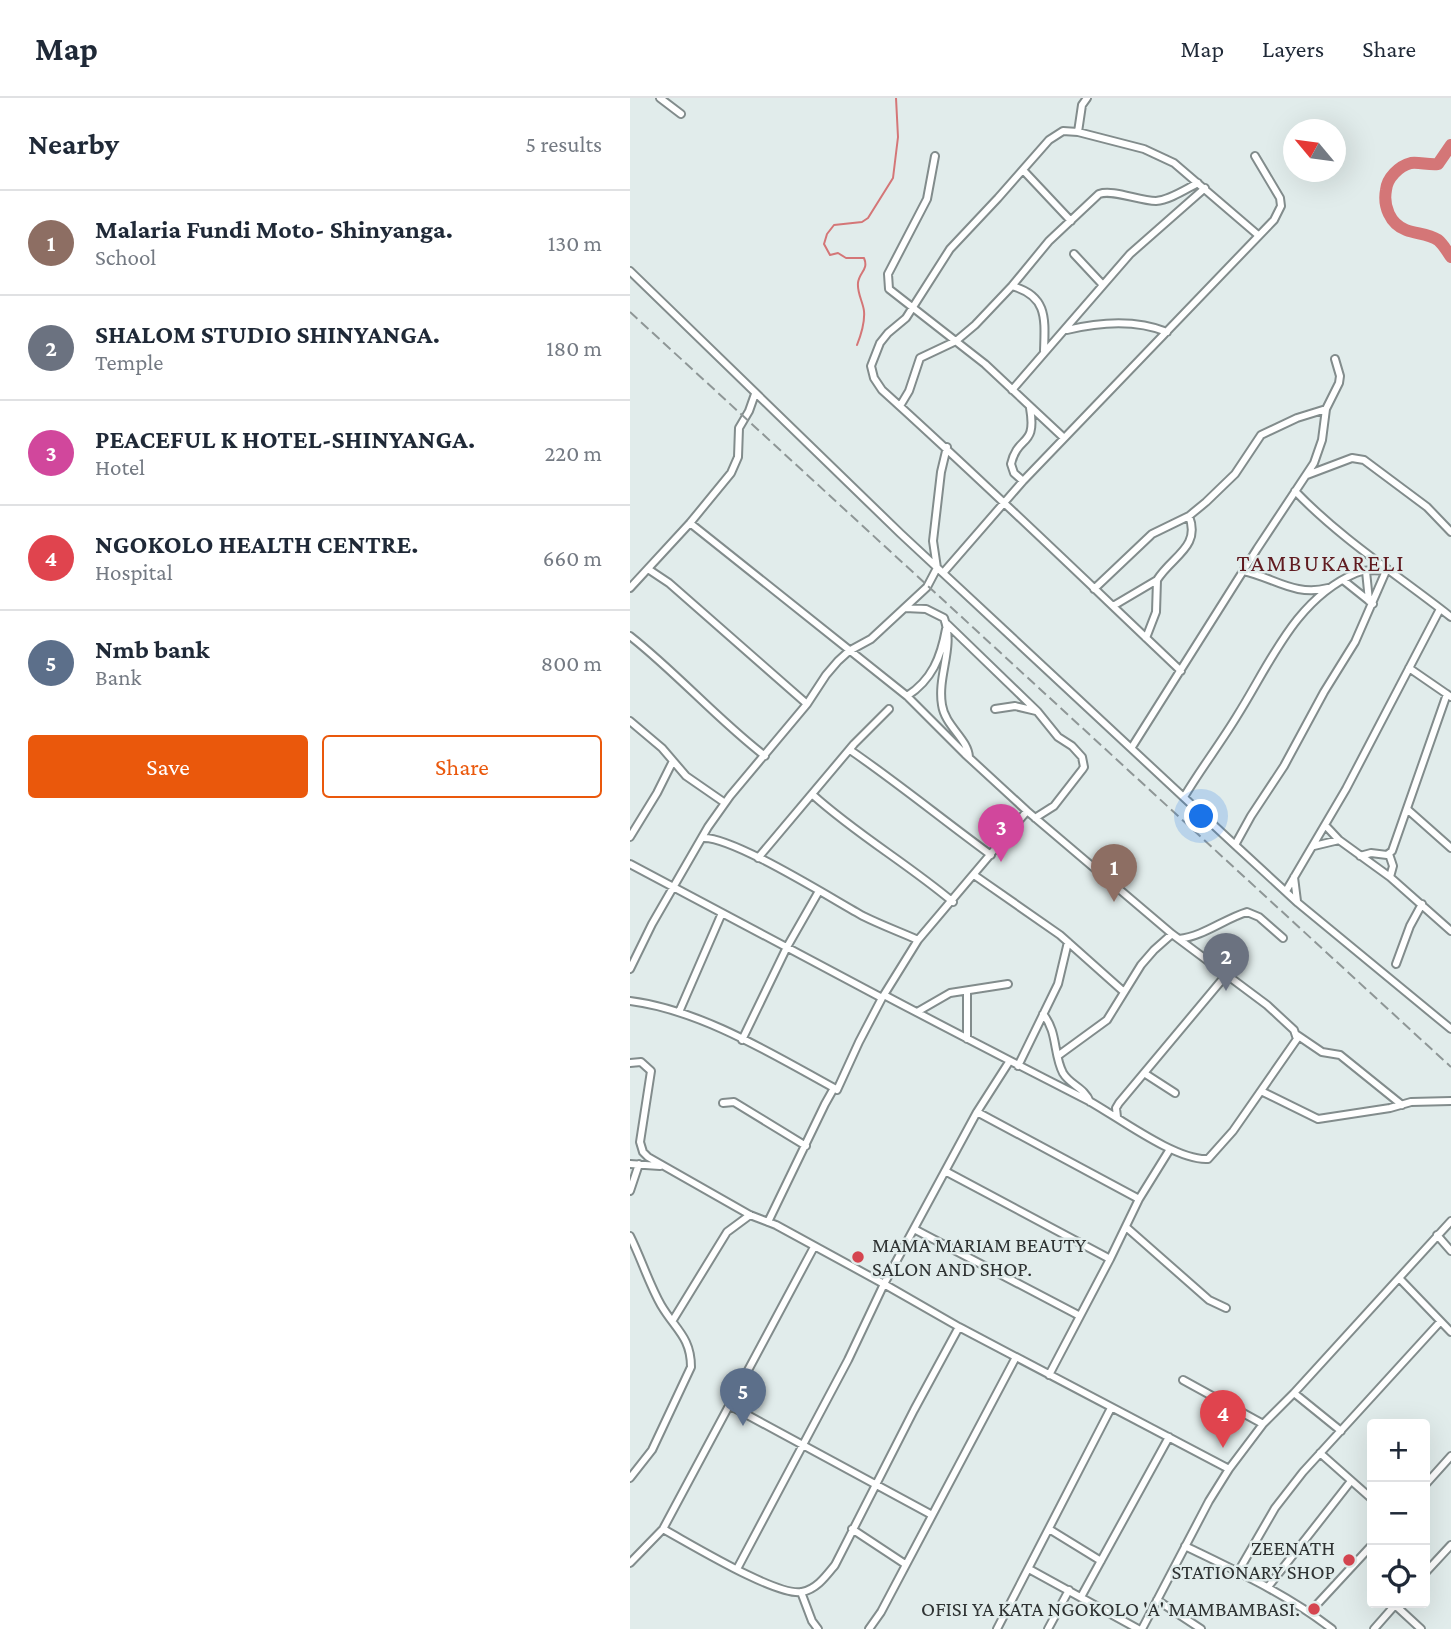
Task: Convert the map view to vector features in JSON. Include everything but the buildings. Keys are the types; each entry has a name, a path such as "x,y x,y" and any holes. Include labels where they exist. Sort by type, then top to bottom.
{"street":[{"path":"660,98 681,114"},
{"path":"1078,132 1082,105 1087,98"},
{"path":"1181,671 947,447 876,383 871,366 880,343 906,318 950,249 1057,134 1063,131 1078,132 1150,151 1174,163 1258,235"},
{"path":"935,156 927,199 888,274 890,289 971,352 1064,438"},
{"path":"630,969 702,838 725,803 807,704 826,675 849,651 871,639 927,587 1023,481 1273,220 1281,206 1276,188 1255,156"},
{"path":"1023,170 1071,220"},
{"path":"900,406 909,391 920,358 956,341 1012,286 1049,241 1104,192 1138,200 1159,201 1198,183"},
{"path":"1012,390 1130,254 1205,188"},
{"path":"1074,254 1102,284"},
{"path":"630,271 940,571 1235,845 1298,903 1451,1029"},
{"path":"1012,286 1031,292 1039,303 1044,323 1044,351"},
{"path":"1065,330 1104,322 1153,327 1167,332"},
{"path":"1132,747 1320,450 1326,409 1339,383 1340,376 1335,359"},
{"path":"630,588 690,523 735,465 739,451 738,433 755,394"},
{"path":"1023,481 1014,473 1011,464 1017,449 1033,430 1030,408"},
{"path":"1094,589 1152,534 1189,516 1235,474 1261,435 1297,418 1326,409"},
{"path":"940,571 933,541 941,472 947,447"},
{"path":"1306,475 1352,458 1364,460 1427,507 1451,531"},
{"path":"1295,491 1335,530 1451,617"},
{"path":"1113,606 1157,580 1189,542 1194,529 1189,516"},
{"path":"690,523 908,696 969,758 1027,811 1172,934 1252,992 1297,1035 1322,1052 1340,1055 1402,1105"},
{"path":"648,569 669,583 807,704"},
{"path":"1184,797 1236,719 1285,635 1301,615 1330,588 1343,580 1366,570 1390,571"},
{"path":"1366,570 1371,602"},
{"path":"1243,571 1306,592 1330,588"},
{"path":"1235,845 1347,657 1371,602 1390,571"},
{"path":"1146,638 1156,612 1157,580"},
{"path":"1343,580 1371,602"},
{"path":"904,608 926,609 944,618 947,624 1037,711 1058,737 1078,752 1084,767 1055,806 1035,818"},
{"path":"1286,891 1368,749 1440,608"},
{"path":"908,696 918,689 933,670 939,658 947,624"},
{"path":"947,624 949,644 941,688 941,704 945,717 966,745 969,758"},
{"path":"630,636 735,733 765,756"},
{"path":"1390,877 1393,866 1390,854 1449,696 1409,668"},
{"path":"995,709 1015,706 1037,711"},
{"path":"758,858 850,750 889,709"},
{"path":"630,721 655,741 685,776 725,803"},
{"path":"850,750 889,776 924,806 991,855"},
{"path":"630,837 673,761"},
{"path":"813,795 836,816 911,867 953,902"},
{"path":"1407,809 1451,848"},
{"path":"630,1001 653,1004 679,1012 743,1040 837,1090 883,997 918,940 953,902 1027,811"},
{"path":"1325,825 1339,840 1390,877 1451,931"},
{"path":"702,838 715,838 758,858 866,917 918,940"},
{"path":"1312,847 1330,840 1339,840"},
{"path":"1360,856 1390,854"},
{"path":"630,864 1090,1102 1170,1149 1199,1160 1208,1159 1233,1131 1297,1039 1297,1035"},
{"path":"1294,874 1298,903"},
{"path":"974,876 1068,942 1124,992"},
{"path":"743,1040 787,947 819,891"},
{"path":"1396,964 1410,926 1422,904"},
{"path":"1179,939 1196,936 1208,928 1247,912 1259,917 1283,938"},
{"path":"679,1012 722,913"},
{"path":"1059,1055 1107,1020 1154,950 1172,934"},
{"path":"1017,1066 1058,984 1068,942"},
{"path":"1117,1117 1116,1108 1119,1103 1226,975"},
{"path":"916,1012 945,995 1008,985"},
{"path":"967,991 967,1039"},
{"path":"1043,1014 1052,1028 1063,1073 1088,1096 1090,1102"},
{"path":"630,1063 641,1062 651,1071 640,1142 643,1152 662,1166 1229,1469"},
{"path":"737,1569 848,1360 884,1284 977,1112 1009,1062"},
{"path":"1144,1073 1175,1093"},
{"path":"768,1222 834,1088"},
{"path":"1261,1091 1318,1119 1428,1100 1451,1101"},
{"path":"723,1103 734,1102 806,1146"},
{"path":"977,1112 1139,1199"},
{"path":"1049,1375 1139,1199 1170,1149"},
{"path":"630,1164 662,1166"},
{"path":"630,1191 639,1164"},
{"path":"945,1171 1110,1259"},
{"path":"673,1320 727,1232 750,1215"},
{"path":"1029,1569 1140,1629 1229,1469 1263,1424 1451,1222"},
{"path":"1126,1227 1209,1300 1226,1308"},
{"path":"914,1229 1080,1316"},
{"path":"1437,1235 1451,1251"},
{"path":"630,1236 662,1306 687,1340 691,1354 691,1367 652,1450 630,1478"},
{"path":"630,1563 663,1529 814,1247"},
{"path":"1399,1278 1451,1332"},
{"path":"1238,1572 1275,1508 1320,1452 1440,1322"},
{"path":"663,1529 737,1569 785,1590 801,1592 817,1585 835,1565 960,1327"},
{"path":"869,1629 881,1612 1016,1357"},
{"path":"1183,1380 1263,1424"},
{"path":"1294,1393 1341,1431"},
{"path":"729,1405 932,1515"},
{"path":"997,1629 1111,1408"},
{"path":"1081,1597 1169,1437"},
{"path":"1320,1452 1367,1495"},
{"path":"1428,1482 1451,1456"},
{"path":"1269,1587 1351,1481"},
{"path":"852,1529 905,1564"},
{"path":"1049,1529 1101,1561"},
{"path":"1430,1568 1451,1545"},
{"path":"1185,1546 1269,1587 1332,1629"},
{"path":"1310,1612 1367,1550"},
{"path":"1048,1629 1069,1590"},
{"path":"801,1592 812,1621 818,1629"},
{"path":"1157,1600 1201,1629"},
{"path":"1374,1629 1392,1608"},
{"path":"1400,1608 1421,1629"}],"waterway":[{"path":"857,345 864,320 858,287 865,268 864,258 846,258 838,253 830,255 824,244 834,225 862,222 868,218 893,178 898,137 896,98"},
{"path":"1451,145 1438,164 1411,163 1398,170 1391,177 1385,196 1389,214 1400,227 1438,240 1451,257"}],"railway":[{"path":"630,312 1451,1067"}],"place":[{"name":"PEACEFUL K HOTEL-SHINYANGA.","path":"1001,862"},
{"name":"Malaria Fundi Moto- Shinyanga.","path":"1114,902"},
{"name":"SHALOM STUDIO SHINYANGA.","path":"1226,991"},
{"name":"MAMA MARIAM BEAUTY SALON AND SHOP.","path":"858,1257"},
{"name":"Nmb bank","path":"743,1426"},
{"name":"NGOKOLO HEALTH CENTRE.","path":"1223,1448"},
{"name":"ZEENATH STATIONARY SHOP","path":"1349,1560"},
{"name":"OFISI YA KATA NGOKOLO 'A' MAMBAMBASI.","path":"1314,1609"}],"district":[{"name":"TAMBUKARELI","path":"1321,562"}]}
